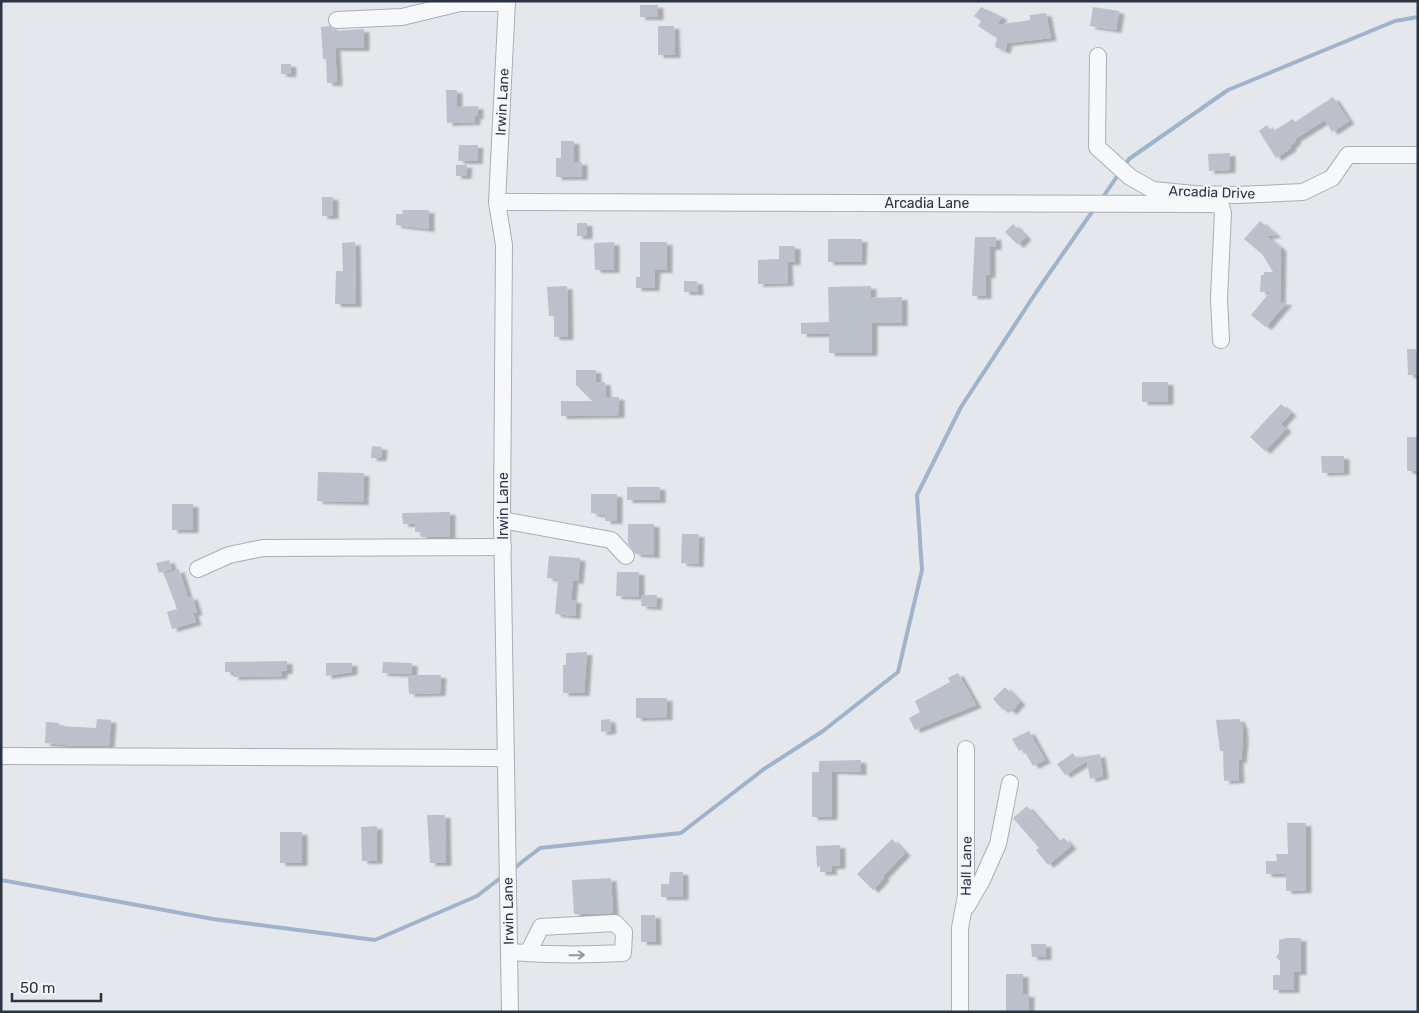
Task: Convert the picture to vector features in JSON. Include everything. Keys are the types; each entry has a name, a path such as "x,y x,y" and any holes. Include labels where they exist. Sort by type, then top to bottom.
{"street":[{"path":"337,20 402,17 460,3 507,2"},
{"name":"Irwin Lane","path":"507,2 497,202 504,245 502,520 510,1012"},
{"name":"Arcadia Drive","path":"1098,56 1097,147 1130,177 1153,190 1194,194 1238,195 1303,192 1332,178 1348,156 1418,155"},
{"name":"Arcadia Lane","path":"497,202 1214,204 1221,206 1223,213 1219,298 1221,340"},
{"path":"502,520 611,540 626,556"},
{"path":"198,569 229,555 263,548 503,548"},
{"name":"Hall Lane","path":"960,1012 960,928 966,895 966,749"},
{"path":"1,756 506,758"},
{"path":"963,913 982,880 998,844 1010,783"},
{"path":"509,952 528,953 623,953 624,932 615,923 541,927 528,953"}],"building":[{"path":"640,5 658,5 658,17 640,17"},
{"path":"981,7 1002,17 997,25 1030,20 1030,15 1046,13 1051,38 1007,43 1005,51 995,47 997,38 978,26 981,21 974,16"},
{"path":"1093,7 1119,11 1116,30 1090,26"},
{"path":"330,26 335,31 364,29 364,48 335,48 337,83 327,83 326,59 323,59 321,27"},
{"path":"658,26 674,26 675,55 658,55"},
{"path":"281,64 291,64 291,74 281,74"},
{"path":"446,90 457,90 457,107 478,106 478,116 475,116 475,122 447,123"},
{"path":"1333,97 1349,121 1332,132 1325,120 1295,139 1296,141 1290,146 1291,148 1276,158 1259,131 1267,125 1272,132 1293,119 1295,122"},
{"path":"561,141 574,141 574,162 582,162 582,177 556,177 556,158 561,158"},
{"path":"459,145 478,145 477,161 458,161"},
{"path":"1230,153 1230,170 1209,171 1208,154"},
{"path":"456,165 467,165 466,176 456,176"},
{"path":"322,197 333,197 333,216 322,216"},
{"path":"402,210 429,210 429,229 396,225 396,214 403,214"},
{"path":"1260,221 1276,235 1266,236 1281,248 1280,302 1287,302 1266,327 1251,315 1270,292 1260,292 1261,275 1264,275 1264,272 1273,272 1262,254 1244,239"},
{"path":"577,223 587,223 587,236 577,236"},
{"path":"1013,224 1026,237 1018,245 1005,232"},
{"path":"975,237 996,237 996,247 990,247 990,275 986,275 986,296 972,296"},
{"path":"828,239 862,239 861,262 828,262"},
{"path":"355,242 356,304 335,304 336,271 343,271 342,243"},
{"path":"614,242 614,270 595,270 594,243"},
{"path":"640,242 667,242 667,270 655,270 654,288 636,288 636,277 640,277"},
{"path":"779,246 795,246 795,262 787,262 788,283 758,284 758,260 779,259"},
{"path":"684,281 697,281 698,292 684,292"},
{"path":"567,286 568,337 554,337 554,316 549,316 547,287"},
{"path":"871,286 871,298 902,297 902,323 872,323 872,353 829,353 829,334 801,334 801,323 829,322 828,287"},
{"path":"1407,349 1416,349 1418,375 1408,375"},
{"path":"576,370 596,370 596,382 605,382 606,397 619,397 619,415 561,416 561,401 592,401 576,385"},
{"path":"1142,382 1168,382 1168,402 1142,402"},
{"path":"1281,404 1291,413 1281,424 1286,429 1265,451 1250,437"},
{"path":"1407,437 1418,437 1418,471 1407,471"},
{"path":"372,446 382,447 381,458 371,458"},
{"path":"1321,456 1344,456 1344,472 1322,473"},
{"path":"318,472 364,473 363,502 317,501"},
{"path":"627,487 660,487 660,500 627,500"},
{"path":"591,494 617,494 617,521 605,521 605,515 591,513"},
{"path":"172,504 193,504 193,530 172,530"},
{"path":"450,512 450,537 421,537 421,532 415,532 415,524 403,524 402,513"},
{"path":"628,524 654,524 654,555 636,554 628,544"},
{"path":"682,534 699,534 698,564 681,563"},
{"path":"549,556 580,558 578,581 573,580 571,600 576,600 575,616 555,614 558,579 547,578"},
{"path":"169,560 172,569 159,573 156,563"},
{"path":"179,569 188,598 192,596 197,612 193,613 196,622 172,629 167,612 177,609 164,574"},
{"path":"617,572 639,572 639,597 616,596"},
{"path":"642,595 657,595 656,607 641,606"},
{"path":"587,652 584,693 563,693 563,665 566,665 566,653"},
{"path":"287,661 287,671 282,671 282,676 233,677 233,672 225,672 225,662"},
{"path":"383,662 412,663 412,674 382,673"},
{"path":"326,663 352,663 352,672 326,676"},
{"path":"958,673 976,705 915,730 909,718 920,712 915,701 950,682 948,678"},
{"path":"408,675 441,675 440,693 409,694"},
{"path":"1005,687 1020,702 1011,712 1006,707 1003,710 993,699"},
{"path":"636,698 667,698 667,717 636,718"},
{"path":"97,719 111,720 109,745 77,746 45,743 46,722 59,723 59,726 96,728"},
{"path":"610,719 611,731 601,732 601,720"},
{"path":"1240,719 1243,741 1241,760 1238,760 1239,780 1224,781 1223,751 1220,751 1216,720"},
{"path":"1029,731 1045,760 1033,766 1025,752 1022,749 1019,751 1012,739"},
{"path":"1073,753 1076,758 1100,754 1103,776 1090,779 1087,761 1065,775 1057,764"},
{"path":"861,760 861,772 832,771 832,817 812,817 812,772 819,772 819,761"},
{"path":"1027,806 1058,842 1064,838 1071,846 1048,865 1036,850 1039,848 1013,818"},
{"path":"427,815 445,815 446,863 430,863"},
{"path":"1287,823 1306,823 1306,890 1286,891 1286,874 1266,874 1266,861 1277,861 1276,854 1288,854"},
{"path":"377,826 377,861 362,861 361,827"},
{"path":"280,832 302,832 302,863 280,863"},
{"path":"892,839 905,853 883,876 884,878 873,890 857,874"},
{"path":"840,845 840,866 831,866 832,872 820,872 820,866 817,867 816,846"},
{"path":"670,872 683,872 683,897 661,897 661,884 669,884"},
{"path":"611,878 613,913 574,914 572,880"},
{"path":"641,915 655,915 656,942 641,942"},
{"path":"1301,938 1301,972 1294,972 1294,990 1273,990 1273,975 1280,975 1280,961 1276,957 1279,953 1279,940"},
{"path":"1031,944 1046,944 1046,957 1032,957"},
{"path":"1006,974 1023,974 1023,994 1029,994 1029,1012 1006,1012"}],"waterway":[{"path":"1124,167 1129,159 1228,90 1395,21 1418,17"},
{"path":"1101,200 1120,172"},
{"path":"513,869 540,848 681,833 764,769 823,731 898,672 922,570 917,495 961,407 1037,291 1094,209"},
{"path":"1,880 213,919 375,940 477,896 503,876"}]}
